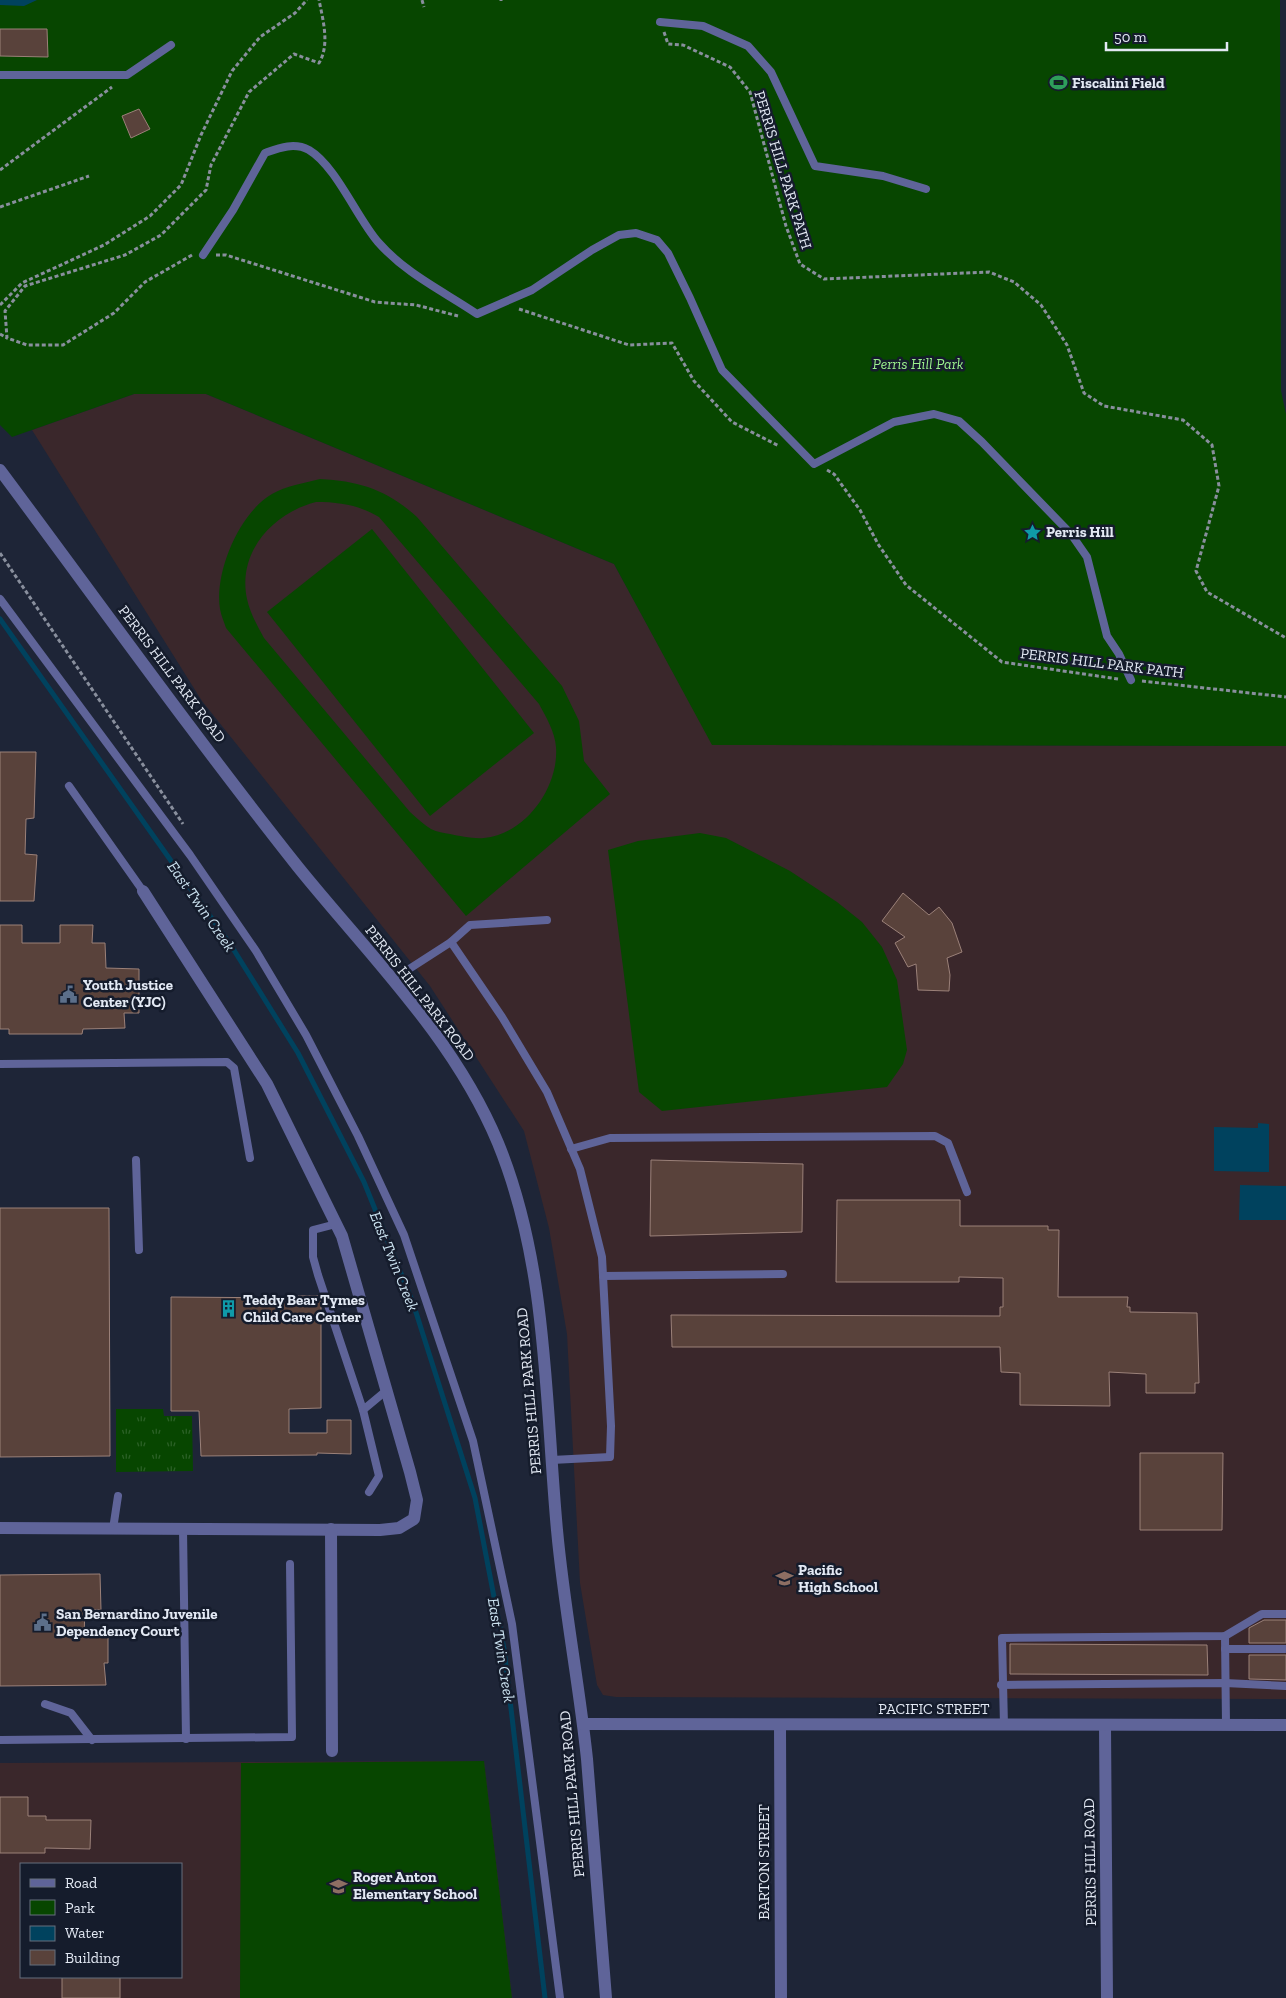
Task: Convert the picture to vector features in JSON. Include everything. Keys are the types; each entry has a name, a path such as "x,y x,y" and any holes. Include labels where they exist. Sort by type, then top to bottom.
{"street":[{"name":"PERRIS HILL PARK ROAD","path":"0,470 292,859 438,1036 463,1073 497,1140 519,1200 533,1265 558,1533 583,1724 606,1998"},
{"path":"0,1528 399,1528 414,1519 417,1500 342,1236 266,1084 143,891"},
{"path":"331,1529 332,1751"},
{"name":"PACIFIC STREET","path":"583,1724 1286,1725"},
{"name":"BARTON STREET","path":"780,1725 781,1998"},
{"name":"PERRIS HILL ROAD","path":"1105,1726 1107,1998"}],"lane":[{"path":"660,22 703,26 748,46 771,72 815,166 883,176 926,189"},
{"path":"0,75 127,75 172,44"},
{"path":"203,255 233,210 265,153 286,145 309,150 328,169 378,242 414,275 477,314 532,290 592,250 619,235 636,233 658,240 668,253 722,370 814,464 894,422 934,414 959,421 982,442 1071,534 1087,557 1107,636 1119,654 1131,680"},
{"path":"0,599 190,855 256,951 306,1035 358,1136 404,1235 472,1441 512,1624 560,1998"},
{"path":"69,786 143,891"},
{"path":"392,980 451,942 470,925 546,920"},
{"path":"451,942 502,1017 547,1092 580,1169 602,1257 611,1426 610,1457 552,1460"},
{"path":"0,1064 227,1062 234,1068 250,1158"},
{"path":"571,1149 610,1138 934,1136 948,1143 967,1192"},
{"path":"136,1160 139,1250"},
{"path":"336,1224 314,1230 313,1257 363,1410 379,1476 368,1492"},
{"path":"603,1276 783,1274"},
{"path":"363,1410 387,1390"},
{"path":"113,1529 118,1496"},
{"path":"183,1529 186,1739"},
{"path":"0,1740 292,1737 290,1564"},
{"path":"1004,1726 1001,1685 1002,1638 1225,1636 1262,1614 1286,1614"},
{"path":"1225,1636 1226,1725"},
{"path":"1225,1649 1286,1648"},
{"path":"1001,1685 1225,1683 1286,1686"},
{"path":"45,1704 71,1713 92,1740"}],"path":[{"path":"0,306 22,283 104,245 150,216 181,185 201,135 232,71 260,37 295,13 307,0"},
{"path":"7,338 5,311 25,286 125,255 161,235 206,190 211,165 249,92 294,54 319,63 324,54 324,27 319,0"},
{"path":"422,0 424,7"},
{"name":"PERRIS HILL PARK PATH","path":"660,22 668,44 683,45 730,67 750,92 786,226 800,264 824,278 989,272 1014,282 1041,305 1062,337 1084,393 1104,406 1184,420 1212,445 1220,486 1196,571 1207,592 1286,638"},
{"path":"0,170 127,75"},
{"path":"0,207 89,176"},
{"path":"0,334 27,345 64,345 114,313 145,282 193,255 226,255 375,302 416,305 458,316 477,314"},
{"path":"512,310 521,309 629,345 672,343 694,381 732,422 784,449"},
{"name":"PERRIS HILL PARK PATH","path":"814,464 834,474 860,510 878,544 906,585 1002,662 1131,680 1286,697"}],"shaded area":[{"name":"Pacific High School","path":"134,394 206,394 614,564 713,745 1286,746 1286,1699 616,1697 603,1695 597,1685 580,1583 567,1334 549,1228 524,1131 430,986 202,701 32,430"},
{"name":"Roger Anton Elementary School","path":"484,1761 512,1998 0,1998 0,1763"}],"green space":[{"name":"Perris Hill Park","path":"0,0 1280,0 1281,391 1286,414 1286,746 712,745 614,564 206,394 134,394 12,437 0,425"},
{"path":"320,479 348,482 372,489 395,500 417,517 562,686 579,721 584,761 610,794 466,916 226,628 220,609 221,579 231,545 239,529 260,503 272,494 289,487","holes":["316,502 356,507 379,517 539,704 550,725 556,747 552,778 537,806 513,828 499,835 480,838 441,832 426,826 410,812 264,638 247,599 245,582 253,551 262,537 286,515 300,507"]},
{"path":"372,529 534,733 430,816 267,612"},
{"path":"700,833 726,838 790,871 837,902 862,922 882,947 897,980 907,1050 903,1064 887,1087 662,1111 639,1092 608,850 638,841"},
{"path":"116,1409 163,1409 164,1416 192,1416 193,1471 116,1472"},
{"name":"Roger Anton Elementary School","path":"484,1761 512,1998 240,1998 241,1763"}],"water":[{"path":"0,0 37,0 24,6 0,5"},
{"path":"1258,1123 1269,1124 1269,1172 1214,1171 1214,1127 1258,1128"},
{"path":"1240,1185 1286,1186 1286,1220 1239,1220"}],"building":[{"path":"0,29 47,29 48,57 0,56"},
{"path":"139,109 150,129 131,138 122,116"},
{"path":"0,752 36,752 34,818 26,819 25,854 37,855 34,901 0,901"},
{"path":"903,893 929,915 939,907 952,923 962,952 947,958 950,975 949,991 918,990 916,964 908,967 895,943 905,937 882,921"},
{"name":"Youth Justice Center (YJC)","path":"0,925 22,925 22,943 60,943 60,925 93,925 92,943 105,943 106,968 139,969 139,1013 124,1013 125,1028 83,1029 82,1034 9,1034 9,1029 0,1029"},
{"path":"651,1160 803,1164 802,1232 650,1236"},
{"path":"837,1200 960,1200 960,1226 1048,1226 1048,1230 1059,1230 1058,1297 1128,1297 1127,1307 1130,1307 1130,1312 1197,1313 1199,1383 1195,1383 1195,1393 1146,1393 1146,1374 1109,1372 1110,1406 1020,1405 1020,1373 1001,1372 1000,1347 672,1347 671,1315 1000,1316 1000,1307 1003,1307 1003,1278 959,1277 959,1282 836,1282"},
{"path":"0,1208 109,1208 110,1456 0,1457"},
{"path":"298,1296 319,1296 321,1301 321,1408 289,1409 289,1433 327,1433 327,1420 351,1420 351,1454 201,1456 199,1411 171,1411 171,1297 298,1298"},
{"path":"1140,1453 1223,1453 1222,1530 1140,1530"},
{"name":"San Bernardino Juvenile Dependency Court","path":"100,1574 101,1610 85,1609 84,1636 108,1636 108,1663 104,1663 106,1685 0,1686 0,1575"},
{"path":"1264,1620 1286,1620 1286,1643 1249,1643 1249,1628"},
{"path":"1010,1644 1207,1645 1208,1675 1010,1674"},
{"path":"1249,1655 1286,1655 1286,1680 1249,1679"},
{"path":"0,1797 28,1797 28,1816 46,1816 46,1820 91,1820 90,1849 45,1848 45,1853 0,1853"},
{"path":"62,1978 120,1978 120,1998 62,1998"}],"waterway":[{"name":"East Twin Creek","path":"0,619 232,947 298,1053 364,1182 413,1303 475,1498 504,1649 545,1998"}],"place":[{"name":"Fiscalini Field","path":"1058,83"},
{"name":"Perris Hill","path":"1032,532"},
{"name":"Youth Justice Center (YJC)","path":"69,994"},
{"name":"Teddy Bear Tymes Child Care Center","path":"229,1309"},
{"name":"Pacific High School","path":"784,1579"},
{"name":"San Bernardino Juvenile Dependency Court","path":"42,1623"},
{"name":"Roger Anton Elementary School","path":"339,1886"}]}
